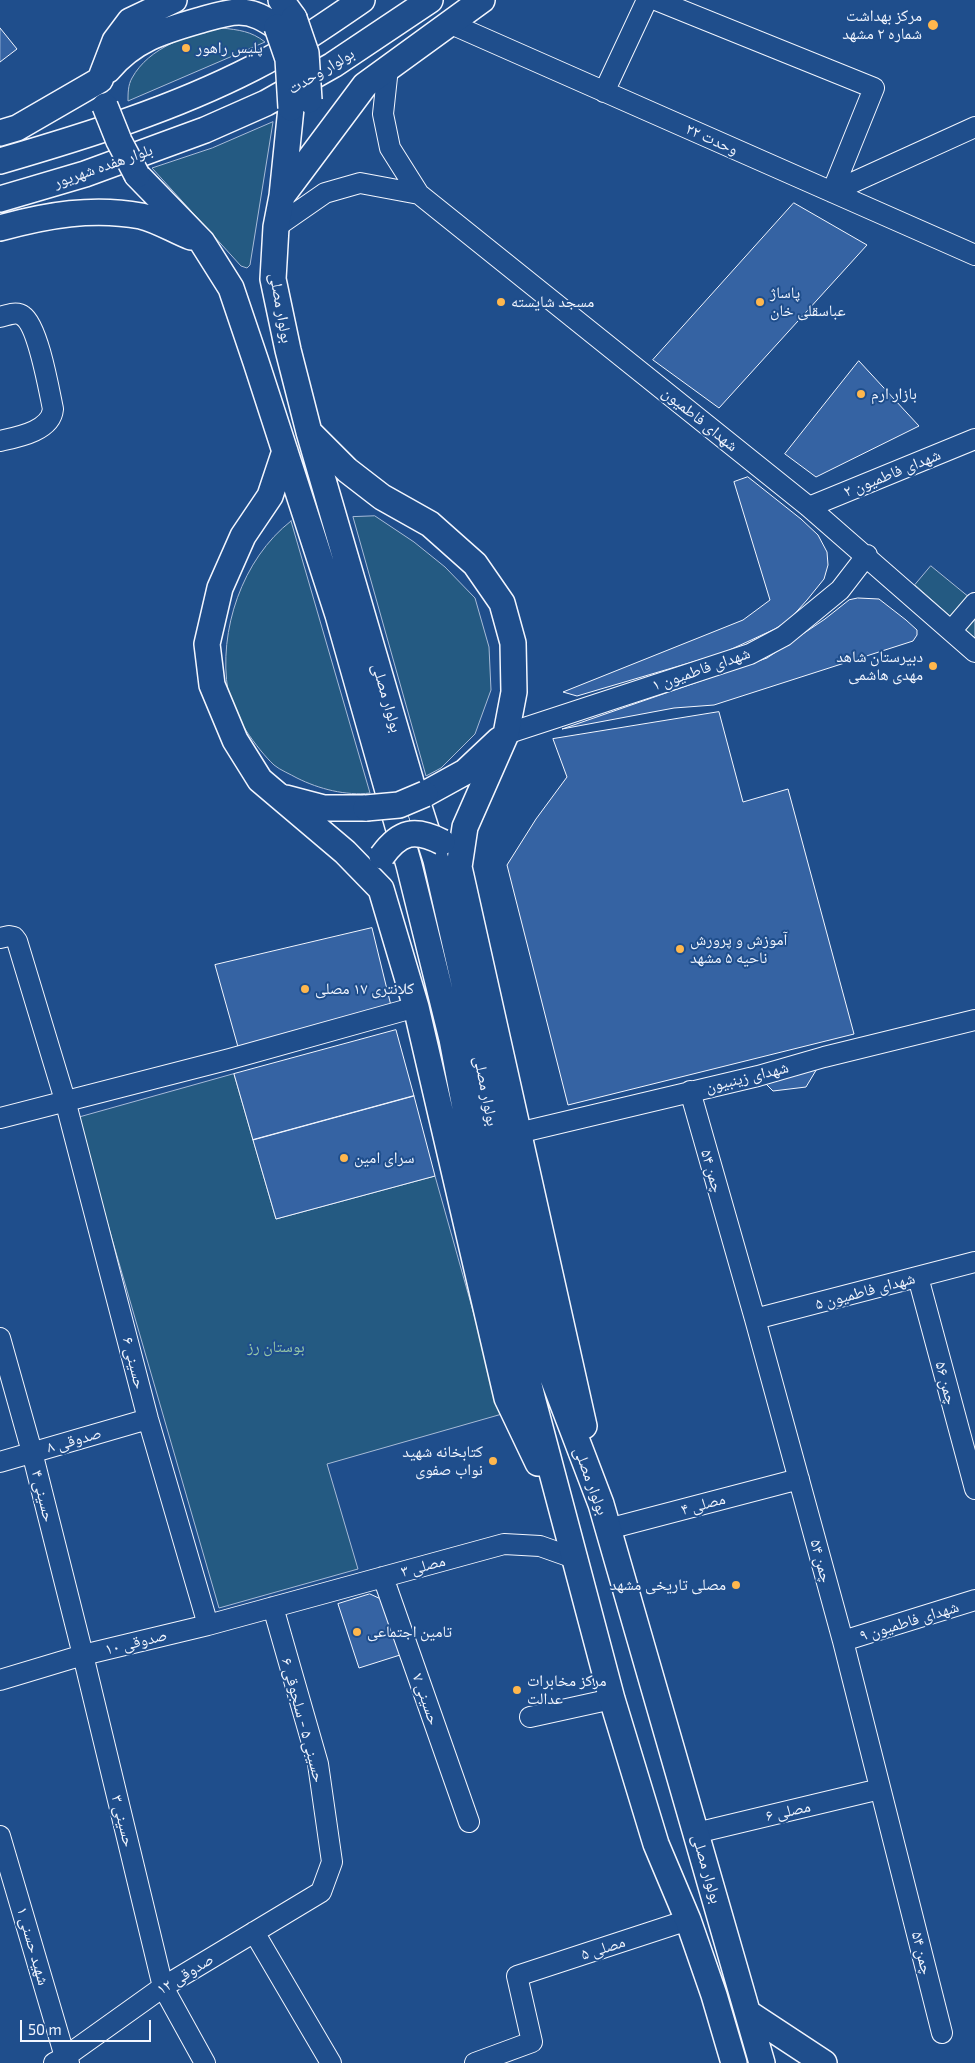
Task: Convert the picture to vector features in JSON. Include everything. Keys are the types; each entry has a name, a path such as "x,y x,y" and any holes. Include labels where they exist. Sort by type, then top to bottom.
{"main road":[{"path":"100,80 115,41 133,10 174,0"},
{"path":"0,161 76,139 192,97 254,68 319,29 362,0"},
{"name":"بولوار وحدت","path":"205,130 266,103 333,65 430,0"},
{"path":"282,196 365,85 482,0"},
{"path":"0,133 17,128 100,80 121,55 148,37 178,26 238,12 261,16 284,15"},
{"name":"بولوار مصلی","path":"284,15 288,59 300,104 276,227 273,279 288,350 309,432 411,782 436,860 476,1036 506,1190 545,1357 608,1529 762,2063"},
{"name":"بولوار مصلی","path":"100,80 105,106 119,141 137,175 202,242 230,288 338,615 409,865 452,1040 481,1192 562,1514 612,1699 656,1844 688,1920 714,1995 733,2062"},
{"name":"بلوار هفده شهریور","path":"0,199 85,174 205,130"},
{"path":"0,228 39,217 93,211 143,217 202,242"},
{"path":"309,432 346,470 382,497 430,524 475,564 502,603 512,643 514,692 506,734 465,827 459,868"},
{"path":"285,451 270,496 243,536 220,588 208,644 212,685 235,740 260,780 345,852 380,888"},
{"path":"281,797 324,808 366,808 398,805 426,794 465,772 506,734"},
{"path":"562,1514 507,1398 416,1007 380,888 382,856 392,842 408,834 426,834 442,842 459,868 569,1354 600,1504"},
{"path":"656,1844 696,1833"},
{"path":"748,2013 824,2063"}],"street":[{"path":"604,92 647,0"},
{"path":"656,0 874,88 832,192"},
{"name":"وحدت ۲۲","path":"449,23 975,255"},
{"name":"شهدای فاطمیون","path":"388,68 383,114 390,148 419,194 810,507 867,555 975,652"},
{"path":"832,192 975,127"},
{"name":"شهدای فاطمیون","path":"276,227 325,193 360,183 419,194"},
{"path":"0,316 18,314 24,316 29,322 40,348 54,409 53,417 48,423 37,429 0,441"},
{"name":"شهدای فاطمیون ۲","path":"810,507 975,439"},
{"name":"شهدای فاطمیون ۱","path":"506,734 750,654 784,636 840,590 867,555"},
{"path":"952,630 975,603"},
{"name":"حسینی ۶","path":"0,938 9,936 14,937 17,941 65,1100 148,1419 208,1625"},
{"path":"0,1118 416,1007"},
{"name":"شهدای زینبیون","path":"518,1133 758,1076 798,1064 975,1020"},
{"name":"چمن ۵۴","path":"690,1091 843,1641 942,2033"},
{"name":"شهدای فاطمیون ۵","path":"755,1320 975,1262"},
{"name":"چمن ۵۶","path":"918,1277 975,1489"},
{"name":"حسینی ۴","path":"0,1338 32,1452 83,1655"},
{"name":"صدوقی ۸","path":"0,1462 148,1419"},
{"name":"مصلی ۴","path":"608,1529 799,1479"},
{"name":"مصلی ۳","path":"273,1607 504,1544 540,1546 574,1558"},
{"name":"حسینی ۷","path":"383,1577 469,1822"},
{"name":"شهدای فاطمیون ۹","path":"843,1641 975,1600"},
{"name":"صدوقی ۱۰","path":"0,1680 83,1655 208,1625 273,1607"},
{"name":"حسینی ۵ - سلجوقی ۶","path":"273,1607 318,1764 332,1862 321,1892"},
{"name":"حسینی ۳","path":"83,1655 163,1987 205,2063"},
{"path":"530,1717 612,1699"},
{"name":"مصلی ۶","path":"696,1833 880,1789"},
{"name":"شهید حسنی ۱","path":"0,1836 63,2061"},
{"name":"صدوقی ۱۲","path":"63,2061 163,1987 321,1892"},
{"name":"مصلی ۵","path":"498,2059 532,2042 518,1976 688,1920"},
{"path":"254,1932 331,2063"},
{"path":"476,2063 498,2059"}],"green space":[{"path":"222,28 250,33 265,42 128,101 128,89 139,67 159,50 184,38"},
{"path":"273,122 250,265 247,268 241,266 152,168 212,148"},
{"path":"375,516 414,542 445,567 475,598 489,647 491,690 475,734 441,768 426,776 353,517"},
{"path":"291,521 370,793 342,792 323,788 305,782 276,767 246,731 230,700 226,668 227,644 237,598 259,555"},
{"path":"931,566 975,602 975,638 915,585"},
{"name":"بوستان رز","path":"234,1074 276,1219 435,1176 502,1414 327,1464 358,1569 219,1608 77,1118"}],"building":[{"path":"0,28 17,49 0,62"},
{"name":"پاساژ عباسقلی خان","path":"794,203 867,245 719,408 653,360"},
{"name":"بازار ارم","path":"859,361 919,426 816,477 785,454"},
{"path":"748,477 818,535 827,552 828,565 824,579 807,600 790,619 775,629 723,653 577,696 563,692 743,620 770,600 734,482"},
{"path":"858,598 879,599 906,620 917,630 917,635 913,641 714,705 674,708 562,729 767,658 825,619 849,600"},
{"name":"آموزش و پرورش ناحیه ۵ مشهد","path":"719,712 743,802 788,789 854,1034 568,1105 507,865 536,819 567,777 553,739"},
{"name":"کلانتری ۱۷ مصلی","path":"372,928 393,1014 240,1054 215,965"},
{"path":"396,1030 414,1096 253,1140 234,1074"},
{"path":"824,1057 806,1087 773,1091 758,1076"},
{"name":"سرای امین","path":"414,1096 435,1176 276,1219 253,1140"},
{"path":"370,1594 383,1600 400,1655 359,1668 338,1604"}],"place":[{"name":"مرکز بهداشت شماره ۲ مشهد","path":"933,25"},
{"name":"پلیس راهور","path":"186,48"},
{"name":"مسجد شایسته","path":"501,302"},
{"name":"پاساژ عباسقلی خان","path":"760,302"},
{"name":"بازار ارم","path":"861,394"},
{"name":"دبیرستان شاهد مهدی هاشمی","path":"933,666"},
{"name":"آموزش و پرورش ناحیه ۵ مشهد","path":"680,949"},
{"name":"کلانتری ۱۷ مصلی","path":"305,989"},
{"name":"سرای امین","path":"344,1158"},
{"name":"کتابخانه شهید نواب صفوی","path":"493,1461"},
{"name":"مصلی تاریخی مشهد","path":"736,1585"},
{"name":"تامین اجتماعی","path":"357,1632"},
{"name":"مرکز مخابرات عدالت","path":"517,1690"}]}
